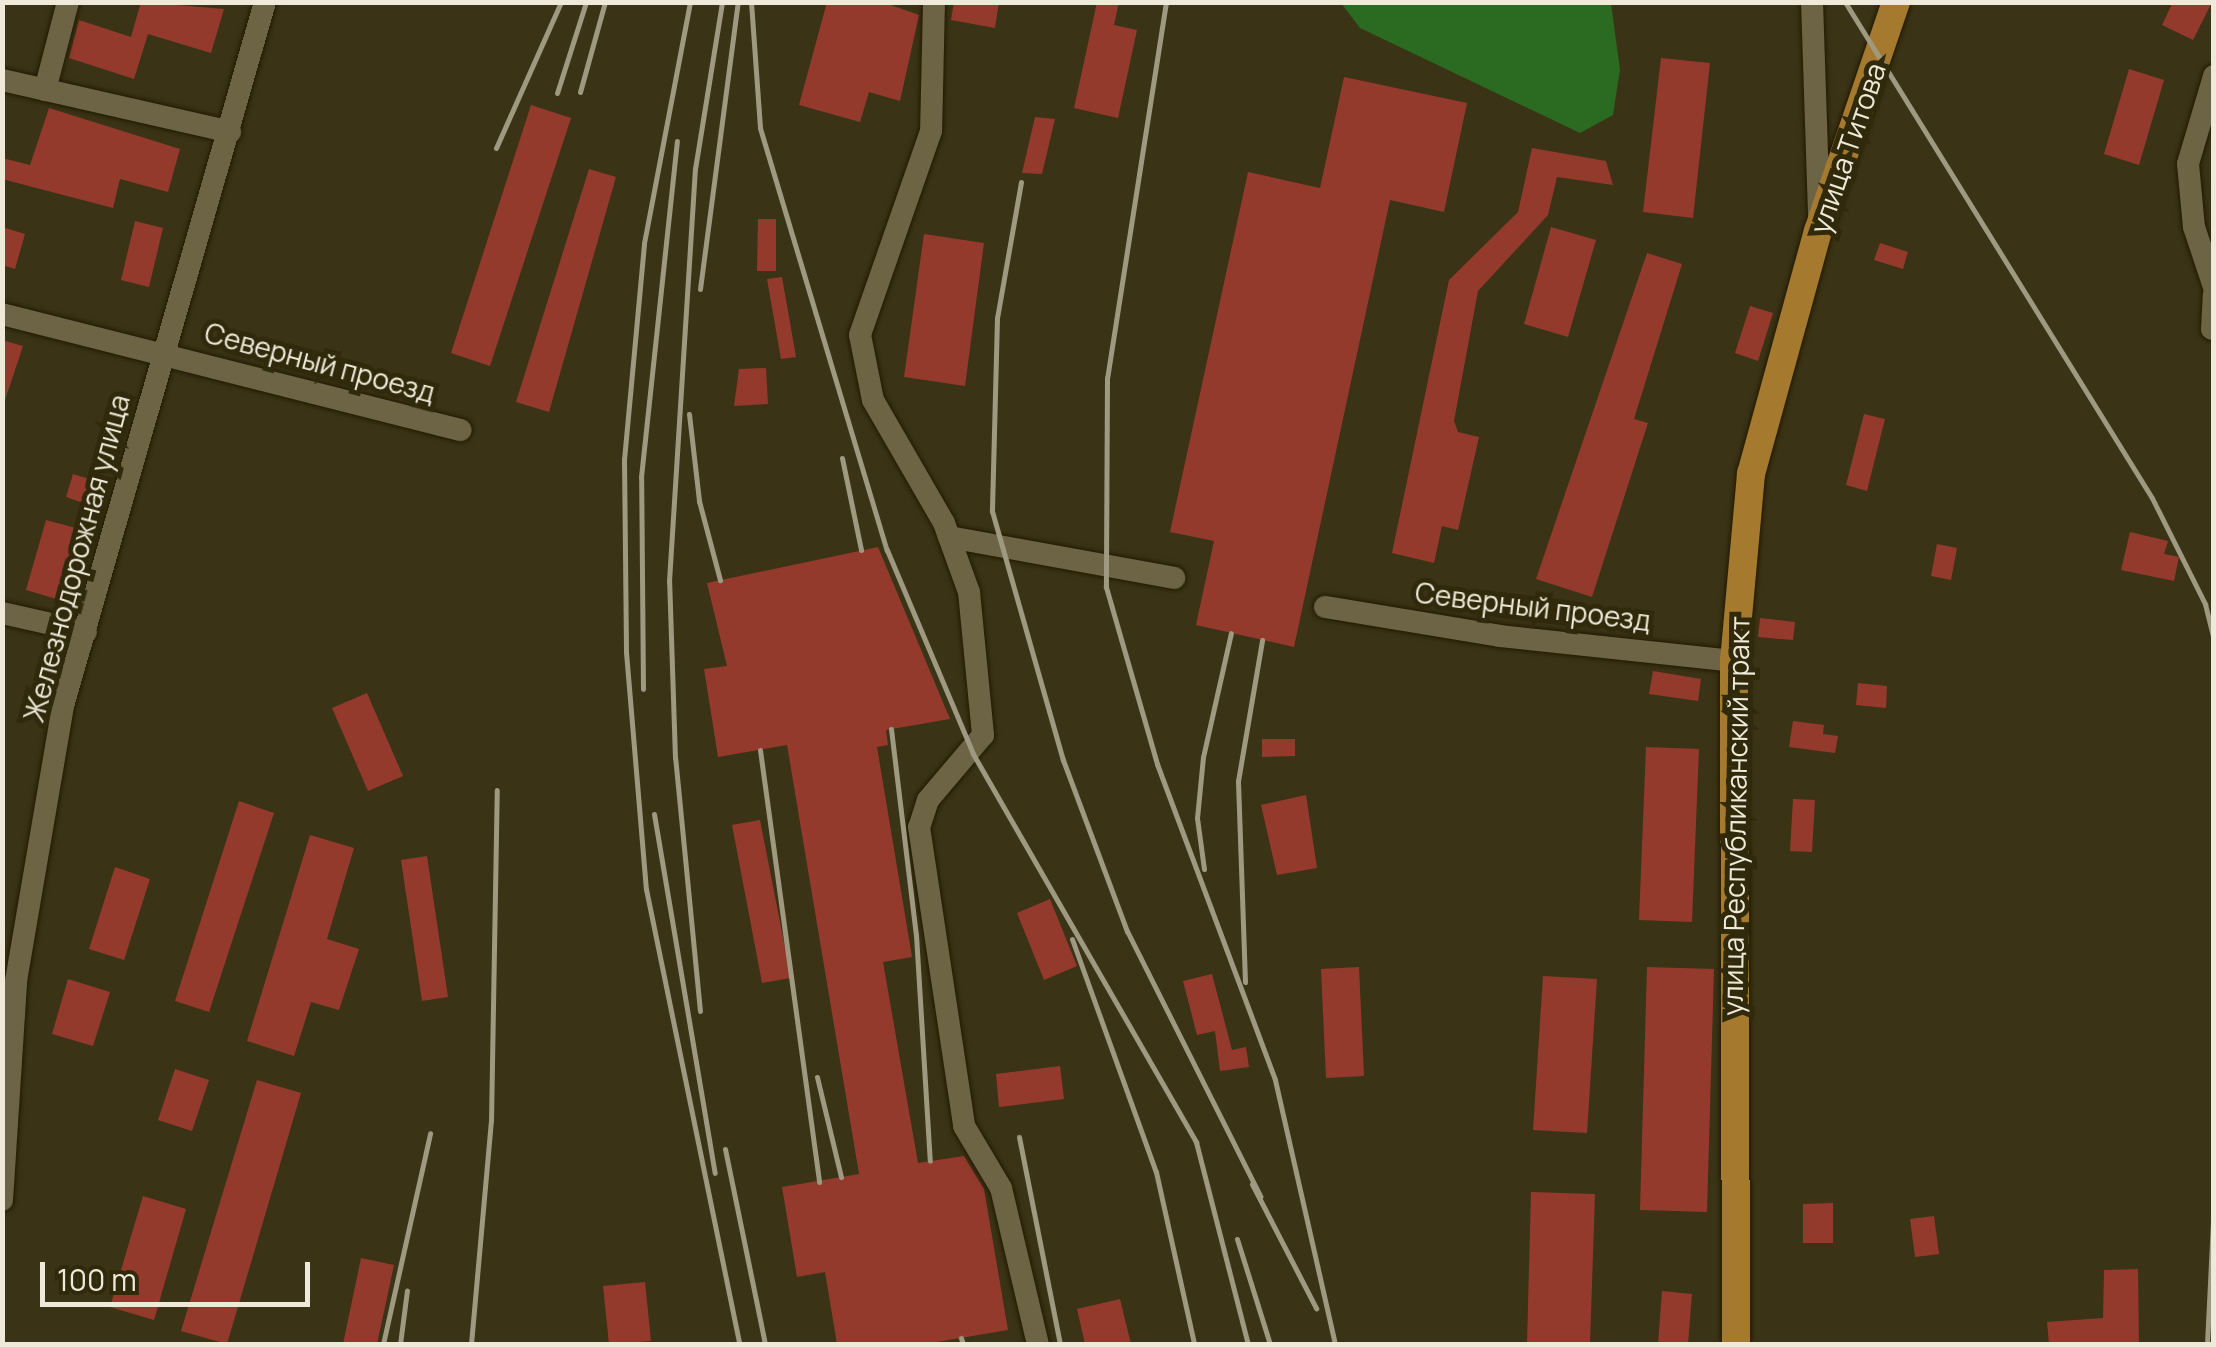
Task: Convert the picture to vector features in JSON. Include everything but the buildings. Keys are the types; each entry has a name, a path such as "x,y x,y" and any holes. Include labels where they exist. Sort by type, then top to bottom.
{"main road":[{"name":"улица Титова","path":"1800,294 1896,2"},
{"name":"улица Республиканский тракт","path":"1736,1344 1734,661 1751,474 1800,294"}],"street":[{"path":"45,90 68,2"},
{"name":"Железнодорожная улица","path":"2,1200 9,978 63,706 265,2"},
{"path":"934,2 931,131 860,335 873,400 949,537 969,592 983,736 928,800 919,826 964,1126 1002,1188 1038,1344"},
{"path":"1812,2 1818,231"},
{"path":"2214,76 2188,164 2194,227 2214,287"},
{"path":"2,80 230,132"},
{"path":"2212,329 2214,296"},
{"name":"Северный проезд","path":"2,314 461,430"},
{"path":"949,537 1174,578"},
{"name":"Северный проезд","path":"1326,608 1734,661"},
{"path":"2,613 86,632"}],"green space":[{"path":"1341,3 1611,3 1620,70 1613,115 1580,133 1360,28"}],"railway":[{"path":"496,148 561,2"},
{"path":"557,93 586,2"},
{"path":"580,92 605,2"},
{"path":"690,2 644,244 624,459 626,652 646,889 739,1344"},
{"path":"700,1011 675,758 669,581 695,169 722,2"},
{"path":"700,289 738,2"},
{"path":"751,2 760,128 887,550 973,754 1196,1142 1248,1344"},
{"path":"1166,2 1107,378 1106,587 1157,764 1275,1080 1335,1344"},
{"path":"1845,2 2152,498 2205,604 2214,640"},
{"path":"643,689 641,477 677,141"},
{"path":"1021,182 997,318 992,511 1063,760 1127,931 1260,1196"},
{"path":"689,414 699,501 720,580"},
{"path":"842,458 861,550"},
{"path":"1204,869 1197,818 1203,757 1231,633"},
{"path":"1245,982 1238,781 1262,640"},
{"path":"891,729 916,935 930,1161"},
{"path":"760,750 819,1182"},
{"path":"471,1344 491,1121 497,790"},
{"path":"654,814 715,1173"},
{"path":"1072,939 1156,1172 1194,1344"},
{"path":"817,1077 841,1177"},
{"path":"383,1344 430,1133"},
{"path":"1019,1137 1060,1344"},
{"path":"725,1149 765,1344"},
{"path":"1252,1184 1316,1308"},
{"path":"2207,1344 2214,1199"},
{"path":"1237,1239 1270,1344"},
{"path":"400,1344 407,1290"},
{"path":"961,1338 963,1344"}]}
